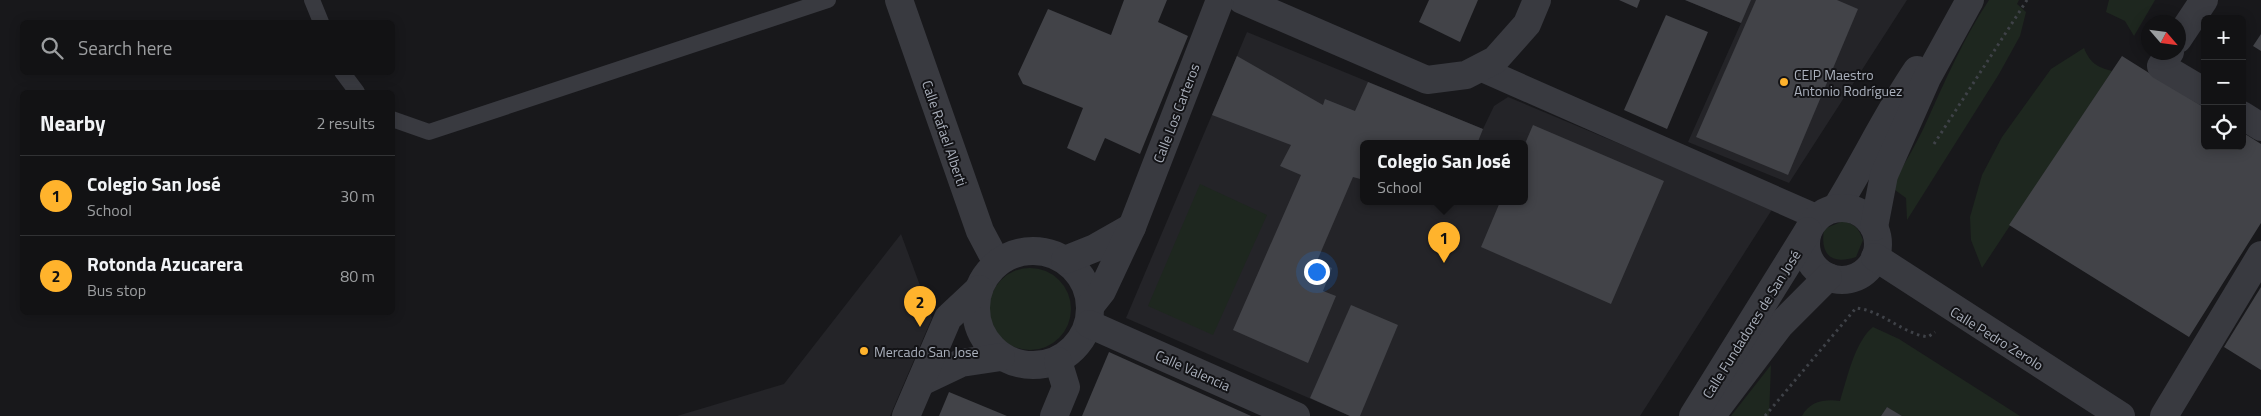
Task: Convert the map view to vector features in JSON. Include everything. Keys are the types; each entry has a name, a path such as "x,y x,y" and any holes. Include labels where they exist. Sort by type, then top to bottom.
{"street":[{"name":"Calle Rafael Alberti","path":"898,0 980,231 997,263"},
{"name":"Calle Los Carteros","path":"1090,314 1132,227 1220,0"},
{"path":"1242,0 1427,80 1466,75 1495,60 1527,24 1537,0"},
{"name":"Calle Fundadores de San José","path":"1693,416 1821,219 1872,150 1894,104 1964,0"},
{"path":"1874,227 1884,175 1927,78 1970,0"},
{"path":"2186,27 2204,0"},
{"path":"2165,60 2161,66 2201,90"},
{"path":"1479,68 1821,219"},
{"path":"2246,117 2261,126"},
{"path":"1847,208 1858,211 1874,227 1877,237 1875,257 1869,267 1860,274 1850,278 1839,279 1828,277 1818,271 1812,262 1806,242 1821,219 1847,208"},
{"path":"1065,260 1095,248 1132,227"},
{"path":"1042,251 1065,260 1085,282 1090,314 1086,332 1069,354 1058,361 1024,366 1001,357 987,344 981,334 976,316 979,289 984,278 997,263 1018,253 1042,251"},
{"path":"2164,416 2261,254"},
{"name":"Calle Pedro Zerolo","path":"1875,257 1926,292 2120,416"},
{"name":"Calle Fundadores de San José","path":"1712,416 1780,325 1828,277"},
{"path":"906,416 948,318 979,289"},
{"name":"Calle Valencia","path":"1090,314 1296,416"},
{"path":"921,382 961,363 1001,357"},
{"path":"1054,416 1066,387 1058,361"}],"lane":[{"path":"312,0 320,20"},
{"path":"395,120 430,132 828,0"},
{"path":"344,75 356,90"}],"path":[{"path":"1933,146 2027,0"},
{"path":"1765,416 1856,308"}],"shaded area":[{"name":"CEIP Maestro Antonio Rodríguez","path":"1685,0 1907,0 1789,183 1688,142 1741,23"},
{"path":"1989,0 2019,0 2017,4 2026,12 2020,36 1999,74 1907,220 1906,198 1891,187 1922,131 1963,45"},
{"path":"2109,0 2155,0 2146,15 2141,15 2141,24 2134,36 2125,21 2106,12"},
{"path":"1247,32 1483,129 1494,106 1508,97 1773,208 1640,416 1350,416 1126,318"},
{"path":"2084,48 2095,64 2112,71 1982,268 1971,240 1970,217 1982,175 2002,137 2051,69"},
{"path":"1200,184 1267,215 1213,335 1148,306"},
{"path":"1843,221 1856,227 1863,240 1856,257 1840,260 1829,256 1823,238 1824,229"},
{"name":"Mercado San Jose","path":"901,234 932,318 890,416 677,416 784,384"},
{"path":"1022,268 1038,268 1053,275 1064,286 1071,301 1068,325 1059,338 1038,350 1022,350 1007,343 996,332 989,317 989,301 996,286 1007,275"},
{"path":"1873,327 1899,339 2020,416 1902,416 1887,407 1881,416 1802,416 1809,407 1818,402 1840,401 1856,351 1861,341"},
{"path":"1771,365 1769,416 1731,416"}],"building":[{"path":"1124,0 1167,0 1158,22 1188,36 1140,154 1105,138 1095,161 1067,148 1083,108 1023,84 1018,74 1048,9 1111,35"},
{"path":"1429,0 1478,0 1460,42 1419,22"},
{"path":"1619,0 1640,0 1637,8"},
{"path":"1685,0 1751,0 1741,23"},
{"name":"CEIP Maestro Antonio Rodríguez","path":"1756,0 1837,0 1858,9 1788,175 1696,137"},
{"path":"1666,15 1708,32 1667,129 1624,110"},
{"path":"2261,34 2261,51 2253,46"},
{"path":"1237,56 1323,105 1325,99 1355,111 1368,82 1483,129 1479,140 1360,140 1360,179 1353,177 1317,261 1332,268 1323,291 1336,296 1308,363 1233,330 1301,175 1280,166 1291,145 1212,115"},
{"path":"2122,56 2201,105 2201,150 2246,150 2246,135 2261,144 2261,223 2189,337 2009,225"},
{"path":"1533,125 1664,181 1611,304 1481,247 1499,205 1528,205 1527,140"},
{"path":"2261,287 2261,370 2224,347"},
{"path":"1351,305 1398,325 1360,416 1350,416 1310,398"},
{"path":"1109,352 1251,416 1082,416"},
{"path":"949,392 1007,416 939,416"},
{"path":"1887,407 1902,416 1881,416"}],"place":[{"name":"CEIP Maestro Antonio Rodríguez","path":"1784,82"},
{"name":"Colegio San José","path":"1444,263"},
{"name":"Rotonda Azucarera","path":"920,327"},
{"name":"Mercado San Jose","path":"864,351"}]}
